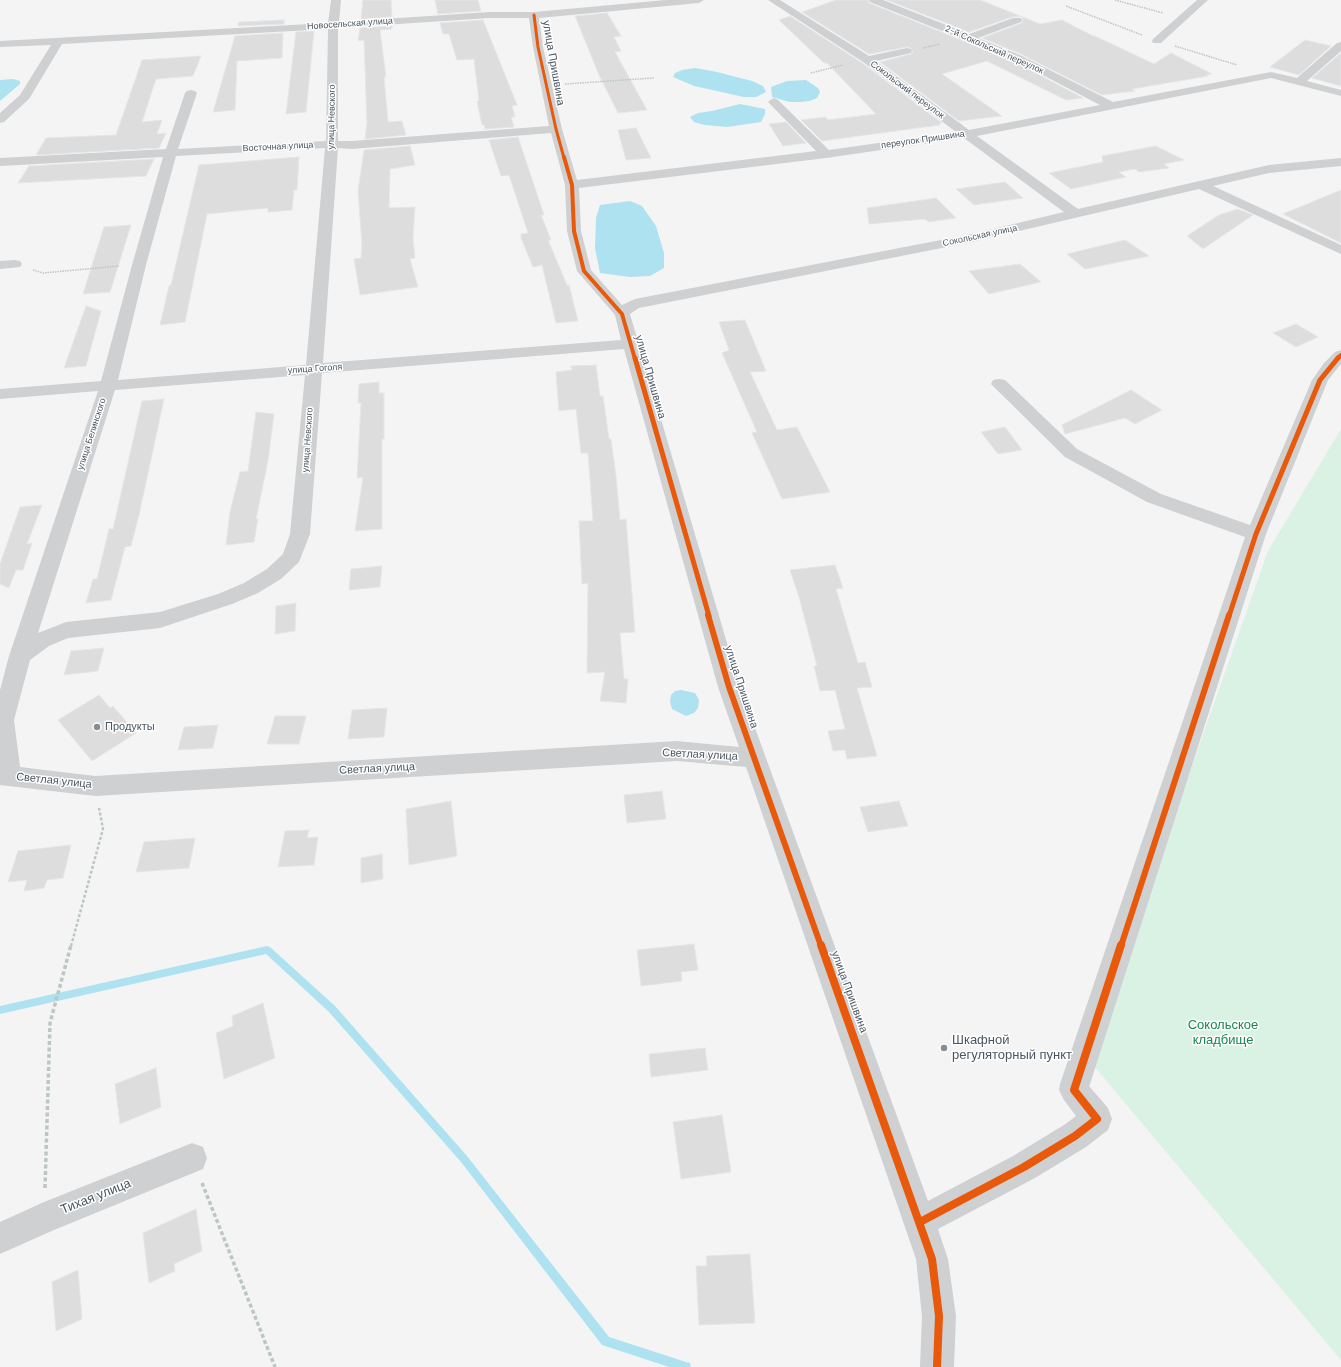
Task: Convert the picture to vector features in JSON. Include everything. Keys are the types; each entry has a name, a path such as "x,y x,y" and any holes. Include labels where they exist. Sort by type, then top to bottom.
{"street":[{"name":"улица Невского","path":"20,656 42,640 66,630 160,620 225,599 251,588 274,574 292,557 300,534 332,144 334,26 336,0"},
{"name":"Новосельская улица","path":"0,44 334,26 489,15 534,14 699,0"},
{"name":"Сокольский переулок","path":"773,0 867,60 1075,214"},
{"name":"2-й Сокольский переулок","path":"874,0 1016,57 1112,106"},
{"path":"1157,41 1203,0"},
{"name":"улица Пришвина","path":"534,14 538,47 556,129 572,185 574,231 584,271 622,314 729,687 932,1259 939,1316 937,1367"},
{"path":"968,38 1017,20"},
{"path":"0,119 20,103 25,97 58,41"},
{"path":"1299,82 1341,45"},
{"path":"867,60 907,51"},
{"name":"переулок Пришвина","path":"572,185 826,154 966,134 1271,74 1299,82"},
{"path":"1299,82 1341,93"},
{"name":"улица Белинского","path":"5,775 1,718 108,385 139,265 171,152 191,93"},
{"path":"774,102 826,154"},
{"name":"Восточная улица","path":"0,162 332,144 352,145 556,129"},
{"name":"Сокольская улица","path":"622,314 635,304 972,238 1269,169 1341,162"},
{"path":"1200,185 1341,250"},
{"path":"0,265 15,264"},
{"name":"улица Гоголя","path":"0,394 630,344"},
{"path":"920,1222 1024,1167 1075,1136 1097,1119 1074,1090 1075,1084 1256,534 1320,380 1330,366 1341,355"},
{"path":"999,384 1071,453 1154,498 1256,534"},
{"name":"Светлая улица","path":"5,775 96,786 677,751 754,758"},
{"name":"Тихая улица","path":"0,1238 44,1218 192,1158"}],"path":[{"path":"1115,0 1183,18"},
{"path":"810,73 867,60"},
{"path":"547,86 654,78"},
{"path":"15,264 42,273 139,265"},
{"path":"44,1218 50,1023 103,829 96,786"},
{"path":"192,1158 275,1367"}],"green space":[{"name":"Сокольское кладбище","path":"1341,429 1341,1360 1088,1059 1268,551"}],"water":[{"path":"695,68 752,81 763,86 766,92 756,97 744,97 694,86 673,77 675,73 682,70"},
{"path":"13,79 20,81 20,84 0,101 0,80"},
{"path":"806,80 818,88 820,92 817,98 810,101 790,102 772,97 771,87 787,81"},
{"path":"740,104 765,109 765,114 761,122 727,127 705,125 694,122 690,117 698,113"},
{"path":"630,201 642,206 656,226 664,253 664,268 650,276 630,277 600,273 595,248 596,218 600,205"},
{"path":"681,690 695,693 699,700 698,708 694,713 686,716 672,709 670,702 671,695 675,691"}],"building":[{"path":"363,0 391,0 392,17 361,19"},
{"path":"435,0 478,0 481,11 438,14"},
{"path":"836,0 868,0 869,3 1011,60 1083,98 1066,100 987,61 942,74 1002,116 959,121 880,62 911,54 913,52 911,48 907,47 869,54 802,12"},
{"path":"887,0 980,0 1020,16 1012,17 969,32"},
{"path":"607,13 621,36 614,37 621,51 615,52 647,110 618,113 599,75 575,16"},
{"path":"790,16 862,63 942,123 938,124 940,125 822,141 801,120 825,117 828,120 876,114 827,63 824,63 779,20"},
{"path":"1021,17 1040,24 1062,20 1154,64 1171,53 1212,74 1206,75 1208,76 1132,89 1135,91 1102,95 1021,54 982,38 1022,23 1023,19"},
{"path":"284,20 284,24 238,26 239,22"},
{"path":"483,20 517,105 512,106 515,117 511,117 514,127 485,129 484,125 482,125 477,101 479,101 474,59 457,60 449,34 443,34 440,23"},
{"path":"392,26 392,29 380,30 386,77 384,77 388,122 402,121 406,135 365,139 367,123 364,40 358,41 360,28"},
{"path":"314,31 306,112 286,114 296,32"},
{"path":"283,33 282,58 237,61 235,110 213,112 235,36"},
{"path":"1305,40 1331,46 1299,75 1270,67"},
{"path":"1341,53 1341,86 1312,78"},
{"path":"201,56 193,76 156,79 142,122 162,120 157,134 166,133 159,148 36,155 46,138 116,135 142,60"},
{"path":"786,122 806,143 783,146 769,124"},
{"path":"636,128 651,158 626,160 618,130"},
{"path":"518,137 544,215 541,215 551,240 548,240 567,285 569,285 578,321 556,323 542,265 533,267 521,238 521,234 528,233 509,175 501,176 489,140"},
{"path":"410,146 415,165 390,169 389,208 415,207 413,239 415,258 410,259 418,287 360,295 354,259 361,258 362,245 358,191 364,150"},
{"path":"1156,146 1184,160 1164,164 1169,168 1139,172 1135,169 1119,172 1126,177 1071,189 1049,173 1103,162 1102,156"},
{"path":"299,157 297,190 294,190 292,210 268,212 268,208 207,214 185,322 160,325 169,286 171,285 199,165"},
{"path":"154,159 146,176 18,183 29,166"},
{"path":"1005,182 1023,198 974,205 956,189"},
{"path":"1341,190 1341,243 1283,214"},
{"path":"936,198 956,218 929,222 925,219 869,224 867,208"},
{"path":"1238,209 1253,215 1203,249 1187,236 1219,215"},
{"path":"131,225 110,292 83,294 104,227"},
{"path":"1125,240 1149,256 1085,269 1067,254"},
{"path":"1020,264 1041,282 989,294 969,271"},
{"path":"86,306 101,311 86,366 64,368"},
{"path":"745,320 766,371 750,372 777,430 797,427 830,492 782,499 752,433 757,432 722,353 729,350 719,322"},
{"path":"1296,324 1318,337 1296,347 1273,333"},
{"path":"596,365 600,396 603,396 609,439 611,439 620,520 626,519 635,632 620,633 624,679 628,679 626,703 600,701 605,672 587,673 588,583 582,584 579,521 593,521 588,453 581,453 576,409 559,411 556,372 572,370 571,366"},
{"path":"379,382 379,393 384,393 384,439 382,439 382,529 355,531 363,477 357,478 361,403 358,403 359,384"},
{"path":"1131,390 1162,410 1135,424 1125,418 1065,434 1062,425"},
{"path":"164,399 131,546 125,547 111,600 86,603 93,579 97,579 109,529 113,529 142,401"},
{"path":"256,412 274,414 268,461 256,519 258,519 254,542 226,545 230,512 240,472 248,471"},
{"path":"1005,427 1022,450 998,454 981,432"},
{"path":"42,505 27,544 32,543 23,570 16,570 9,588 0,584 0,564 20,507"},
{"path":"835,565 843,588 836,589 858,663 865,662 872,687 857,688 877,756 847,759 845,750 833,751 828,731 845,729 835,690 820,691 814,666 817,666 799,597 790,570"},
{"path":"382,566 380,587 349,590 351,569"},
{"path":"296,603 295,631 275,634 276,606"},
{"path":"104,648 98,671 64,675 71,651"},
{"name":"Продукты","path":"99,695 110,708 113,706 136,733 92,761 58,720"},
{"path":"387,708 384,737 348,739 352,710"},
{"path":"275,716 306,716 299,744 267,744"},
{"path":"218,725 213,748 178,750 184,727"},
{"path":"662,791 666,819 627,823 624,795"},
{"path":"451,801 457,856 409,865 406,809"},
{"path":"899,801 908,826 868,832 860,807"},
{"path":"309,830 307,838 318,837 314,865 278,867 285,831"},
{"path":"195,838 189,868 136,872 144,842"},
{"path":"71,845 63,878 47,880 44,888 24,891 27,880 8,882 18,851"},
{"path":"382,854 383,879 361,883 361,858"},
{"path":"694,944 698,970 681,972 682,981 641,986 637,950"},
{"path":"263,1003 275,1058 224,1079 216,1033 233,1026 232,1016"},
{"path":"705,1048 708,1070 651,1077 649,1054"},
{"path":"156,1068 161,1107 120,1124 115,1084"},
{"path":"722,1115 731,1172 681,1179 673,1122"},
{"path":"196,1209 202,1251 174,1264 175,1271 149,1283 143,1233"},
{"path":"750,1254 755,1323 699,1325 696,1266 707,1266 706,1256"},
{"path":"78,1270 82,1319 56,1331 52,1282"}],"waterway":[{"path":"0,1010 267,950 332,1009 464,1159 606,1341 686,1367"}],"cycle path":[{"path":"534,15 538,47 556,129 572,185 574,231 584,271 622,314 729,687 932,1259 939,1316 937,1367"},
{"path":"920,1222 1024,1167 1075,1136 1097,1119 1074,1090 1075,1084 1256,534 1320,380 1330,366 1341,355"}],"place":[{"name":"Продукты","path":"97,727"},
{"name":"Шкафной регуляторный пункт","path":"944,1048"}]}
